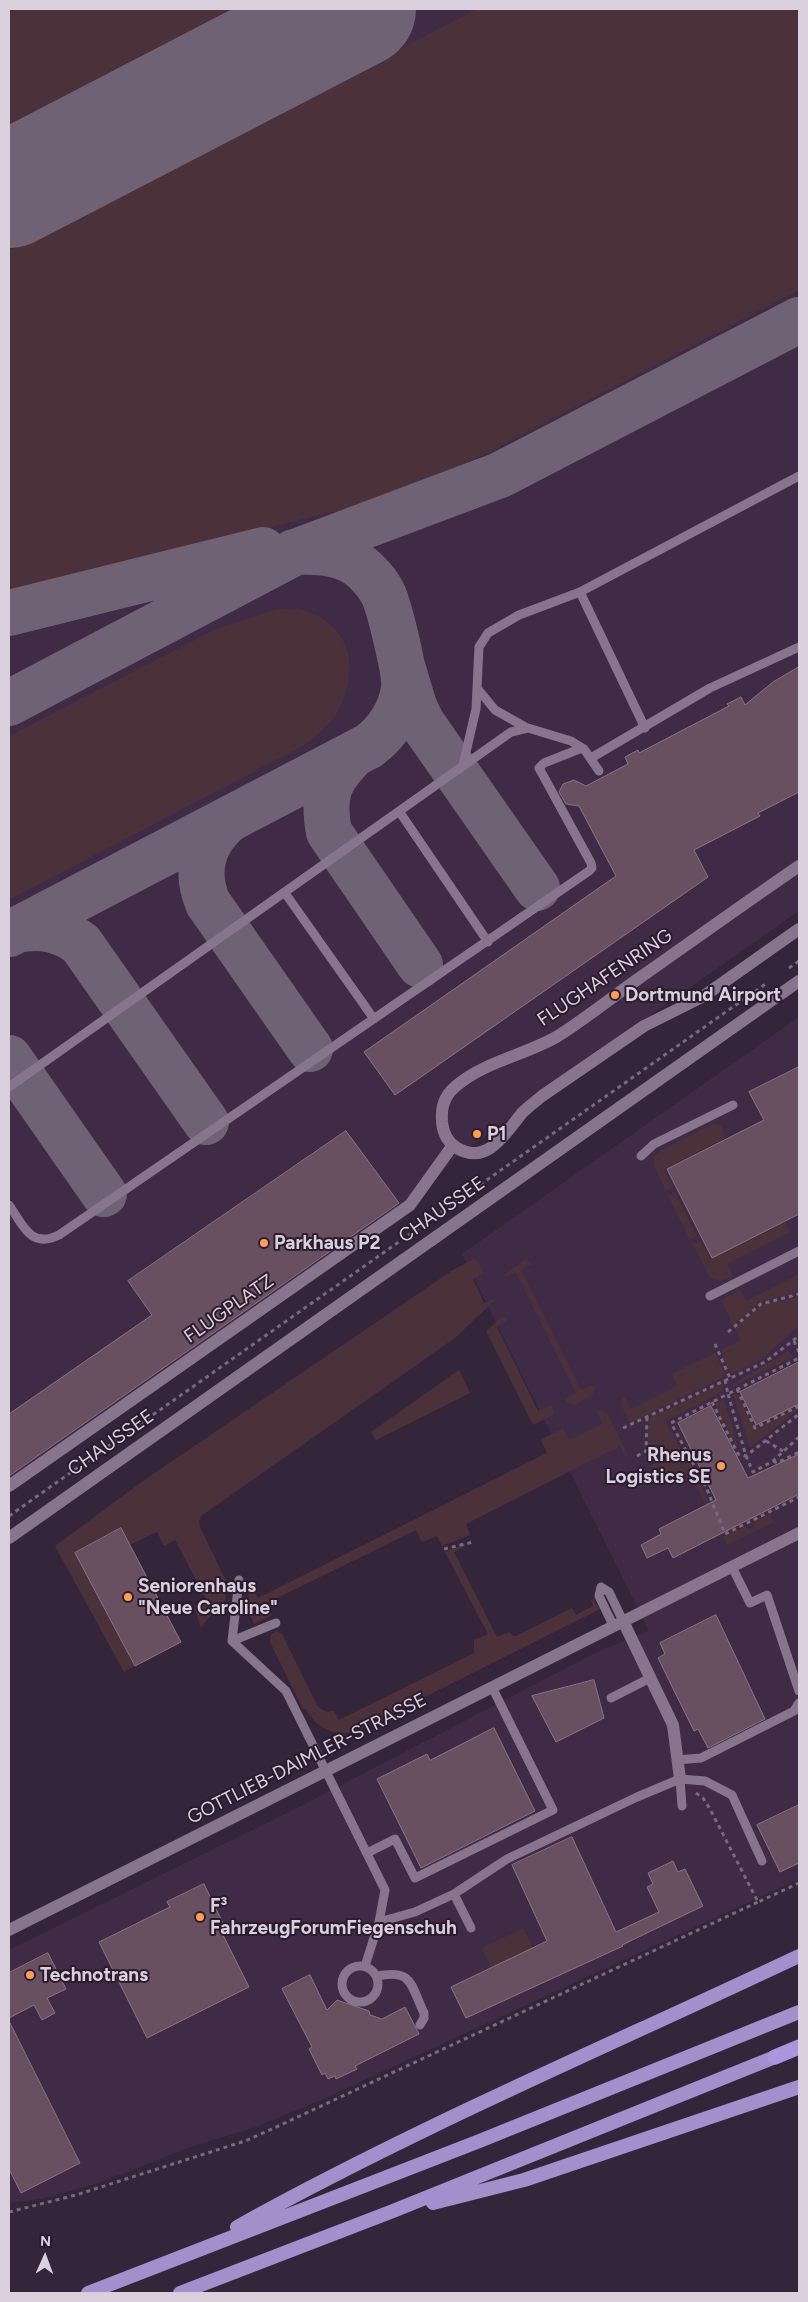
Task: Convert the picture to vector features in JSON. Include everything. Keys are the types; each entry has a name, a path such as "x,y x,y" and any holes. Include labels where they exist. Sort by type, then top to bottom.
{"highway":[{"path":"186,2256 310,2187 412,2136 799,1956"},
{"path":"88,2293 486,2139 799,2012"},
{"path":"180,2293 393,2211 799,2047"},
{"path":"393,2211 524,2180 799,2087"}],"street":[{"name":"FLUGHAFENRING","path":"453,1145 444,1133 442,1107 448,1094 456,1085 495,1063 558,1035 799,866"},
{"path":"453,1145 466,1152 474,1152 495,1145 507,1135 527,1108 542,1096 644,1026 704,996 799,929"},
{"name":"CHAUSSEE","path":"9,1538 799,981"},
{"name":"FLUGPLATZ","path":"9,1486 410,1205 453,1145"},
{"name":"GOTTLIEB-DAIMLER-STRASSE","path":"9,1930 799,1533"},
{"path":"619,1625 650,1678 673,1725 680,1779"}],"lane":[{"path":"463,765 473,728 479,647 482,639 519,615 580,592 799,476"},
{"path":"580,592 645,728"},
{"path":"591,758 645,728 710,688 799,647"},
{"path":"477,688 495,710 528,728 571,741 582,748 599,771"},
{"path":"9,1087 463,765 512,732 528,728"},
{"path":"9,1205 28,1234 35,1239 51,1239 59,1235 488,942 592,868 539,768 544,763 582,748"},
{"path":"399,811 488,942"},
{"path":"285,892 374,1019"},
{"path":"641,1156 654,1144 733,1105"},
{"path":"710,1296 799,1251"},
{"path":"732,1567 750,1603 767,1596 799,1691"},
{"path":"232,1641 239,1580"},
{"path":"232,1641 276,1623"},
{"path":"232,1641 286,1691 385,1890 379,1922 365,1966"},
{"path":"611,1698 650,1678"},
{"path":"367,1853 395,1839 415,1878 553,1810 492,1687"},
{"path":"678,1760 701,1758 794,1710 799,1703"},
{"path":"379,1922 415,1912 454,1894 507,1858 680,1779 705,1781 732,1795 762,1861"},
{"path":"680,1779 682,1806"},
{"path":"454,1894 471,1928"},
{"path":"365,1966 377,1976 379,1984 376,1995 364,2003 350,2000 344,1994 341,1986 344,1976 350,1968 365,1966"},
{"path":"377,1976 397,1973 408,1979 424,2013 424,2018 420,2025"}],"path":[{"path":"784,972 799,961"},
{"path":"9,1516 768,982"},
{"path":"728,1332 761,1304 799,1294"},
{"path":"623,1428 764,1362 799,1336"},
{"path":"794,1341 799,1352"},
{"path":"714,1344 730,1378"},
{"path":"799,1358 671,1423 706,1487 725,1534 799,1496"},
{"path":"725,1380 746,1456 753,1472 772,1461 799,1437"},
{"path":"737,1389 756,1428 799,1406"},
{"path":"712,1402 738,1454 746,1456"},
{"path":"746,1456 799,1414"},
{"path":"637,1456 646,1451 647,1417"},
{"path":"766,1441 783,1451"},
{"path":"772,1461 778,1463 799,1452"},
{"path":"444,1549 473,1542"},
{"path":"680,1779 703,1798 710,1809 758,1902"},
{"path":"9,2212 76,2195 254,2137 799,1883"}],"shaded area":[{"name":"Dortmund Airport","path":"9,9 799,9 799,911 645,1019 455,1158 410,1205 9,1483"},
{"path":"9,9 231,9 9,124"},
{"path":"477,9 799,9 799,290 487,453 440,475 353,507 9,591 9,251"},
{"path":"297,608 329,623 339,634 346,647 349,661 349,677 345,694 338,711 327,726 303,746 9,900 9,736 216,629 275,610"},
{"path":"799,1017 799,1879 321,2100 253,2128 196,2145 96,2184 41,2199 9,2203 9,1950 297,1808 601,1650 649,1631 462,1254"},
{"path":"713,1124 721,1126 726,1138 664,1169 673,1187 666,1191 654,1166 654,1157 660,1151"},
{"path":"675,1192 697,1236 690,1239 668,1196"},
{"path":"785,1222 790,1232 727,1264 733,1276 721,1281 710,1278 693,1244 700,1241 710,1259"},
{"path":"475,1258 484,1273 473,1279 484,1303 497,1298 455,1338 201,1516 199,1521 200,1527 227,1583 224,1608 212,1613 201,1628 194,1606 206,1599 175,1540 164,1546 157,1532 129,1545 120,1528 75,1552 135,1666 124,1672 55,1546 143,1481 453,1270"},
{"path":"526,1259 532,1264 521,1270 581,1390 593,1385 595,1388 593,1395 574,1405 567,1403 565,1398 576,1393 516,1272 506,1277 504,1275"},
{"path":"799,1274 799,1291 761,1302 733,1325 721,1300 740,1290 746,1301"},
{"path":"799,1297 799,1325 763,1358 731,1374 721,1350 741,1340 735,1328 762,1305"},
{"path":"502,1317 506,1317 507,1320 497,1327 538,1411 551,1405 554,1411 553,1415 533,1425 486,1331"},
{"path":"788,1351 793,1357 732,1387 732,1385"},
{"path":"715,1353 726,1376 630,1423 621,1405 622,1399 625,1398 631,1409 677,1386 672,1374"},
{"path":"459,1370 470,1393 376,1440 371,1432"},
{"path":"721,1385 722,1392 665,1421 701,1484 710,1506 707,1508 690,1473 667,1484 660,1482 651,1466 657,1462 647,1443 650,1418"},
{"path":"737,1394 755,1430 799,1407 799,1409 750,1447 733,1395"},
{"path":"724,1399 739,1452 715,1404"},
{"path":"600,1410 607,1413 628,1456 625,1457 620,1446 466,1524 470,1535 442,1546 437,1536 422,1542 416,1530 267,1603 272,1615 254,1624 247,1608 250,1588 252,1587 258,1598 547,1453 541,1440 563,1428 569,1440 602,1424 597,1411"},
{"path":"770,1514 774,1522 727,1545 723,1537 746,1526 749,1530 755,1527 753,1522"},
{"path":"465,1544 465,1546 454,1552 497,1637 509,1632 516,1636 572,1608 576,1615 593,1606 591,1600 593,1599 600,1609 355,1732 333,1732 326,1730 315,1722 306,1709 303,1709 270,1642 271,1634 277,1631 282,1634 318,1707 326,1712 334,1711 339,1720 474,1653 474,1640 488,1634 445,1552"},
{"path":"523,1928 533,1948 491,1968 482,1948"}],"building":[{"path":"799,667 799,792 758,813 760,816 694,850 708,877 395,1095 364,1052 616,876 579,806 566,804 559,792 563,784 574,780 586,786 628,764 625,757 638,750 639,753 729,706 727,704 741,697 745,705 773,682"},
{"path":"799,1067 799,1214 712,1258 667,1169 764,1120 749,1092"},
{"name":"Parkhaus P2","path":"346,1131 399,1203 9,1476 9,1414 152,1315 128,1281"},
{"name":"Rhenus Logistics SE","path":"799,1362 799,1404 756,1425 740,1392"},
{"name":"Rhenus Logistics SE","path":"711,1406 748,1478 799,1454 799,1494 673,1558 668,1548 647,1558 641,1545 661,1534 659,1529 716,1500 678,1423"},
{"name":"Seniorenhaus \"Neue Caroline\"","path":"121,1528 181,1642 135,1666 75,1553"},
{"path":"716,1615 765,1719 708,1748 698,1729 694,1731 658,1658 665,1654 660,1643"},
{"path":"594,1680 604,1718 556,1742 532,1696"},
{"path":"494,1728 535,1811 421,1868 377,1779 427,1754 430,1760"},
{"path":"799,1805 799,1863 780,1872 757,1825"},
{"path":"572,1837 616,1932 659,1912 647,1887 653,1884 648,1873 673,1861 678,1872 685,1869 703,1906 623,1946 466,2018 451,1987 547,1941 512,1865"},
{"path":"204,1884 223,1923 218,1925 249,1987 147,2038 99,1942 170,1907 167,1902"},
{"path":"48,1953 66,1989 47,1998 55,2013 42,2020 34,2005 9,2018 9,1973"},
{"path":"310,1975 327,2010 337,2000 369,2011 370,2015 382,2019 405,2007 419,2034 355,2066 357,2069 336,2079 335,2076 328,2079 325,2073 322,2075 309,2049 312,2047 282,1989"},
{"path":"9,2021 80,2163 21,2193 9,2169"}],"taxiway":[{"path":"9,703 298,551 500,475 799,320"},
{"path":"9,613 263,550"},
{"path":"9,934 369,746 388,728 400,706 404,681 393,628 382,591 369,574 350,560 327,553 294,552"},
{"path":"403,669 414,706 422,723 537,888"},
{"path":"355,753 339,771 329,788 326,807 329,832 420,965"},
{"path":"231,818 214,836 204,856 202,879 208,903 310,1049"},
{"path":"16,930 42,928 66,935 81,944 206,1122"},
{"path":"9,1058 104,1194"}],"runway":[{"path":"9,190 358,9"}],"place":[{"name":"Dortmund Airport","path":"615,995"},
{"name":"P1","path":"477,1134"},
{"name":"Parkhaus P2","path":"264,1243"},
{"name":"Rhenus Logistics SE","path":"721,1466"},
{"name":"Seniorenhaus \"Neue Caroline\"","path":"128,1597"},
{"name":"F³ FahrzeugForumFiegenschuh","path":"200,1917"},
{"name":"Technotrans","path":"30,1975"}]}
